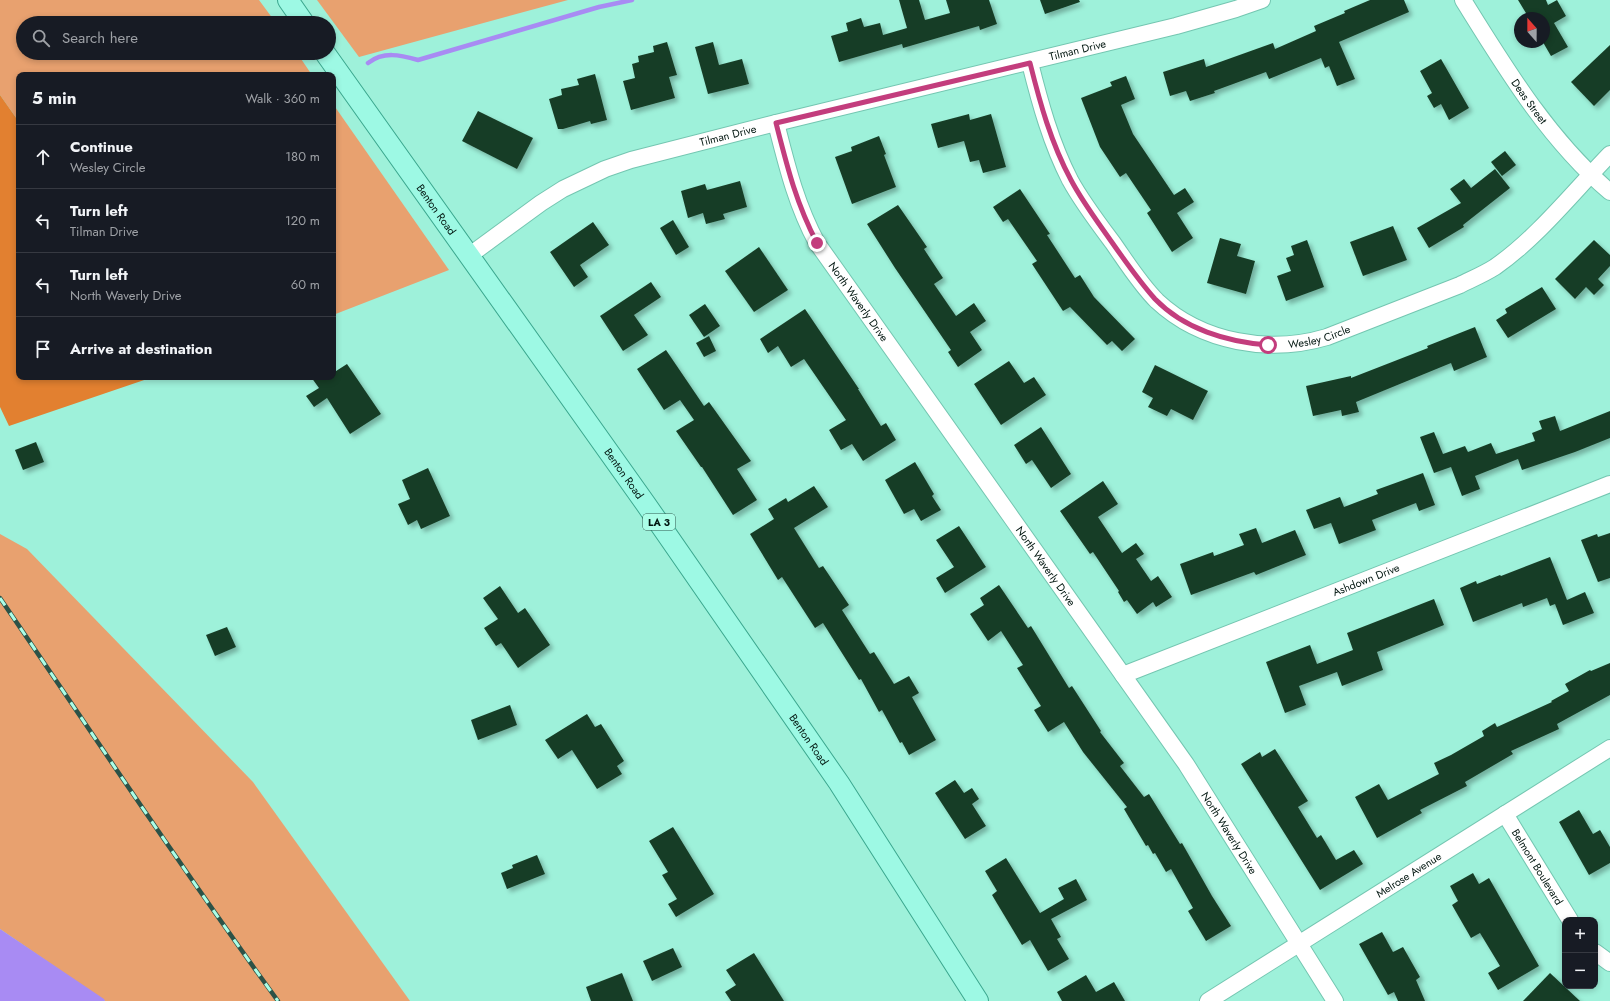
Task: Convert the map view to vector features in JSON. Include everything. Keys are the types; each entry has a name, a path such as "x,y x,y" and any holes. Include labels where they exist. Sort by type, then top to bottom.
{"main road":[{"path":"288,0 299,16"},
{"name":"Benton Road","path":"330,60 680,552 839,783 978,1001"}],"street":[{"name":"Tilman Drive","path":"470,255 540,203 563,189 605,169 663,151 1030,63 1210,17 1262,0"},
{"name":"Deas Street","path":"1463,0 1524,97 1556,138 1590,175 1610,192"},
{"name":"Wesley Circle","path":"1030,63 1045,120 1054,145 1070,180 1141,283 1168,310 1194,327 1211,334 1246,343 1295,344 1312,342 1473,279 1495,267 1524,242 1610,154"},
{"name":"North Waverly Drive","path":"776,123 794,191 809,228 817,243 1186,764 1335,1001"},
{"name":"Ashdown Drive","path":"1123,675 1610,484"},
{"name":"Melrose Avenue","path":"1208,1001 1610,748"},
{"name":"Belmont Boulevard","path":"1505,814 1568,917"},
{"path":"1596,953 1610,962"}],"shaded area":[{"path":"0,0 259,0 271,16 16,16 16,60 302,60 310,72 16,72 16,118 0,95"},
{"path":"317,0 568,0 359,57 336,26 336,16 329,16"},
{"path":"0,95 16,118 16,380 144,380 9,426 0,407"},
{"path":"336,108 449,270 336,314"},
{"path":"0,534 27,549 253,782 410,1001 105,1001 0,929"},
{"path":"0,929 104,999 105,1001 0,1001"}],"building":[{"path":"899,0 919,0 925,20 950,13 946,0 989,0 997,24 980,30 979,26 903,48 902,44 839,62 831,36 848,31 846,23 861,18 864,27 880,23 883,35 907,28"},
{"path":"1040,0 1079,0 1080,2 1045,14"},
{"path":"1370,0 1404,0 1409,12 1339,42 1355,79 1337,86 1329,66 1325,68 1321,58 1269,79 1266,72 1214,91 1215,93 1190,101 1186,91 1170,96 1163,72 1204,59 1206,67 1273,43 1275,49 1316,31 1314,26 1345,13 1344,11"},
{"path":"1518,0 1546,0 1548,5 1557,0 1566,16 1554,23 1568,47 1551,56 1546,48 1550,48 1550,12 1525,12"},
{"path":"667,42 677,75 669,77 675,98 631,110 623,81 635,78 632,64 639,62 638,56 654,52 653,46"},
{"path":"713,42 719,65 742,59 749,84 708,94 695,47"},
{"path":"1610,45 1610,90 1594,106 1571,82"},
{"path":"1441,59 1469,108 1449,120 1441,104 1434,108 1427,96 1432,93 1420,71"},
{"path":"595,74 607,120 591,124 590,121 563,129 558,129 549,99 562,95 561,89 579,85 577,79"},
{"path":"1126,76 1135,99 1121,105 1133,134 1174,195 1185,188 1194,202 1177,213 1193,238 1172,252 1147,213 1151,210 1126,173 1120,177 1100,147 1081,98 1112,86 1110,82"},
{"path":"478,111 533,138 517,169 462,141"},
{"path":"969,114 970,120 991,114 1006,167 983,173 979,160 970,162 964,141 938,148 931,124"},
{"path":"879,136 886,154 884,155 896,187 852,204 835,157 852,151 851,147"},
{"path":"1505,151 1516,165 1502,176 1491,162"},
{"path":"1495,169 1510,188 1463,225 1464,227 1429,248 1417,228 1461,203 1450,189 1464,179 1471,188"},
{"path":"740,181 747,207 723,214 725,219 706,224 703,213 688,218 681,191 705,184 707,190"},
{"path":"1020,189 1050,234 1047,235 1075,278 1080,275 1094,297 1135,339 1122,351 1112,341 1107,345 1070,307 1063,311 1032,264 1037,261 1008,219 1003,222 993,207"},
{"path":"898,205 927,247 924,249 943,278 934,284 956,316 974,303 986,321 970,332 982,350 958,367 948,352 951,350 867,224"},
{"path":"673,220 689,247 676,255 660,228"},
{"path":"593,222 609,245 580,265 588,277 574,287 550,252"},
{"path":"1393,226 1407,260 1363,276 1350,242"},
{"path":"1220,238 1241,244 1237,256 1255,261 1246,294 1207,283"},
{"path":"1307,240 1324,287 1286,301 1277,276 1291,271 1286,258 1294,255 1291,246"},
{"path":"1594,240 1610,255 1610,266 1598,279 1604,285 1594,295 1586,287 1575,299 1555,279"},
{"path":"759,247 788,290 754,312 725,271"},
{"path":"651,282 661,297 634,315 648,335 623,351 600,316"},
{"path":"1542,287 1556,309 1508,338 1496,320 1507,313 1505,309"},
{"path":"705,304 720,326 704,337 689,315"},
{"path":"805,309 859,389 881,426 886,423 896,440 863,461 852,444 841,450 829,430 846,420 804,359 791,367 778,346 768,353 760,339"},
{"path":"1475,327 1487,357 1454,371 1451,363 1356,402 1359,412 1342,416 1341,410 1313,416 1306,386 1351,376 1351,378 1428,348 1427,346"},
{"path":"709,336 716,351 704,357 696,343"},
{"path":"666,350 704,406 709,402 751,461 737,469 757,500 733,515 702,467 676,431 694,420 680,400 664,410 637,369"},
{"path":"1009,361 1024,383 1034,377 1046,395 1001,425 974,384"},
{"path":"347,364 381,414 350,434 327,398 314,407 306,396 319,388 313,380 336,380 336,371"},
{"path":"1155,365 1208,391 1193,420 1171,409 1167,416 1148,407 1153,398 1142,392"},
{"path":"1610,411 1610,438 1522,470 1518,459 1475,476 1480,489 1462,496 1451,467 1434,473 1420,437 1434,432 1443,454 1465,446 1468,452 1491,443 1496,454 1535,441 1532,433 1542,429 1539,421 1555,416 1560,431"},
{"path":"1041,427 1071,474 1051,488 1032,460 1026,464 1014,445"},
{"path":"36,442 44,462 23,470 15,450"},
{"path":"915,462 934,494 932,496 941,510 921,521 914,509 904,514 885,480"},
{"path":"428,468 450,516 421,529 417,520 408,525 398,504 410,499 402,480"},
{"path":"1423,473 1435,505 1419,511 1416,503 1372,520 1376,530 1339,544 1331,523 1314,529 1306,510 1340,497 1344,507 1378,494 1376,490"},
{"path":"1103,481 1118,504 1098,517 1122,553 1136,543 1144,554 1136,559 1151,581 1158,576 1172,597 1156,607 1153,602 1137,614 1127,600 1124,602 1118,592 1119,591 1093,552 1090,554 1060,511"},
{"path":"814,486 828,507 794,528 819,568 823,566 849,605 842,610 870,654 874,652 894,684 909,676 919,693 912,697 936,740 909,755 902,742 900,743 882,710 879,712 861,679 859,680 823,623 815,628 782,577 778,580 750,534 774,519 768,509 786,498 788,502"},
{"path":"959,526 986,567 945,593 936,578 954,567 936,540"},
{"path":"1256,528 1262,543 1295,530 1306,555 1256,575 1254,572 1191,595 1180,564 1213,552 1214,556 1244,545 1239,534"},
{"path":"1610,533 1610,578 1598,582 1581,540 1597,534 1598,537"},
{"path":"1550,557 1567,600 1585,592 1594,613 1563,625 1555,604 1550,606 1547,598 1523,607 1522,603 1473,622 1460,588 1476,581 1477,584 1500,575 1501,576"},
{"path":"999,585 1028,628 1031,626 1069,688 1072,686 1101,731 1100,732 1124,763 1120,766 1144,797 1149,794 1180,844 1182,843 1231,926 1206,941 1188,911 1193,908 1171,869 1166,872 1155,853 1153,854 1148,845 1146,846 1124,809 1127,807 1083,752 1064,722 1048,732 1034,710 1041,706 1017,668 1023,665 1001,631 988,641 970,614 984,605 980,598"},
{"path":"500,586 518,613 525,608 550,645 518,668 501,643 496,646 484,628 498,619 483,598"},
{"path":"1434,599 1444,625 1377,652 1383,670 1342,686 1337,672 1299,686 1306,705 1285,713 1266,662 1310,645 1317,664 1353,650 1347,633"},
{"path":"227,627 236,647 215,656 206,635"},
{"path":"1610,663 1610,695 1557,724 1559,729 1511,751 1513,754 1465,782 1467,786 1420,810 1422,813 1377,838 1355,797 1379,784 1388,800 1439,774 1434,763 1484,736 1482,731 1495,723 1497,727 1552,702 1551,701 1569,691 1565,684 1590,670 1591,671"},
{"path":"510,705 517,725 478,740 471,720"},
{"path":"587,714 595,727 601,724 624,761 617,766 622,774 597,789 572,750 558,759 545,740"},
{"path":"1275,749 1308,801 1298,807 1317,838 1321,835 1336,860 1354,850 1363,864 1320,890 1241,764 1260,752 1262,757"},
{"path":"955,780 964,793 972,788 979,799 972,804 986,826 965,839 935,793"},
{"path":"1579,810 1593,834 1600,830 1610,847 1610,863 1589,875 1559,822"},
{"path":"673,827 714,894 676,917 668,904 677,899 662,875 668,872 649,841"},
{"path":"537,855 545,874 507,889 501,873 513,868 512,865"},
{"path":"1006,858 1040,913 1064,899 1058,888 1076,879 1087,900 1051,919 1061,937 1057,939 1069,959 1048,971 1030,940 1022,945 992,895 997,891 985,871"},
{"path":"1473,873 1479,884 1489,878 1539,966 1498,990 1488,973 1500,966 1480,933 1471,938 1452,905 1458,901 1450,886"},
{"path":"1382,932 1393,952 1403,947 1420,977 1416,980 1425,1001 1398,1001 1394,992 1388,995 1359,944"},
{"path":"673,948 682,967 652,981 643,961"},
{"path":"754,953 784,1001 731,1001 725,992 736,985 726,970"},
{"path":"622,973 633,1001 591,1001 586,987"},
{"path":"1550,973 1562,984 1562,989 1567,989 1580,1001 1523,1001"},
{"path":"1086,975 1096,992 1114,982 1125,1001 1062,1001 1057,992"}],"waterway":[{"path":"368,63 374,59 386,55 418,60 599,7 632,0"}],"railway":[{"path":"0,598 172,851 278,1001"}],"route":[{"path":"817,243 809,228 794,191 776,123 1030,63 1045,120 1054,145 1070,180 1141,283 1156,300 1168,310 1194,327 1225,338 1246,343 1268,345"}]}
